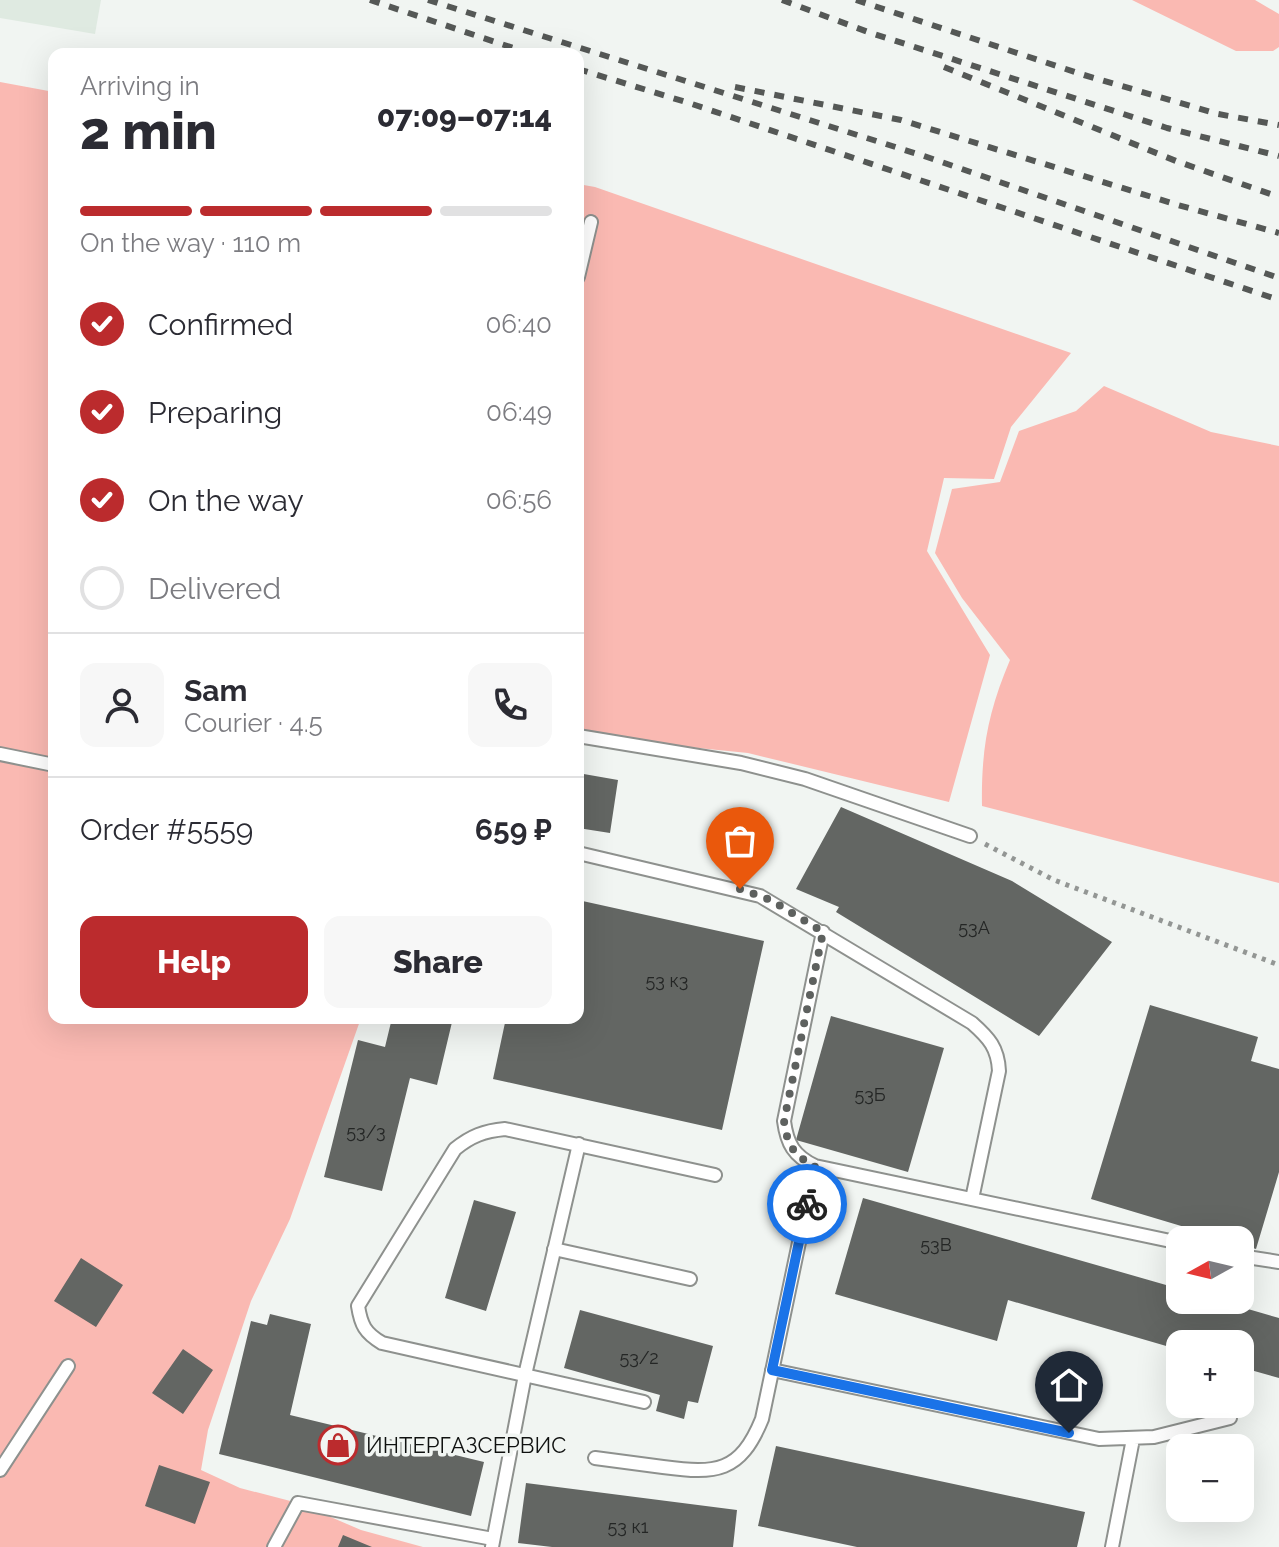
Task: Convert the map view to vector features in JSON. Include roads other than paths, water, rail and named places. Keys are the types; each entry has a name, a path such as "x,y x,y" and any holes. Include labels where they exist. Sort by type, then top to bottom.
{"lane":[{"path":"584,252 591,222"},
{"path":"584,737 741,763 805,779 970,836"},
{"path":"0,754 48,764"},
{"path":"584,854 740,889 771,900 972,1023 991,1039 998,1056 999,1071 972,1199"},
{"path":"823,932 784,1121 786,1140 793,1152 815,1166 1166,1240"},
{"path":"644,1402 382,1343 369,1336 361,1324 358,1306 455,1149 471,1137 487,1131 505,1129 715,1175"},
{"path":"274,1547 298,1503 492,1543 525,1375 579,1144"},
{"path":"595,1458 704,1473 723,1467 741,1456 753,1441 762,1419 815,1166"},
{"path":"554,1249 690,1279"},
{"path":"1254,1258 1279,1262"},
{"path":"0,1470 68,1366"},
{"path":"772,1370 1099,1439 1133,1439 1181,1432 1230,1418"},
{"path":"1112,1547 1133,1439"}],"railway":[{"path":"370,0 513,48"},
{"path":"428,0 581,48"},
{"path":"782,0 868,32 1167,128 1279,156"},
{"path":"856,0 1084,75 1218,114 1279,125"},
{"path":"584,49 924,156 1279,278"},
{"path":"944,67 1176,161 1279,197"},
{"path":"584,71 1279,300"},
{"path":"735,87 901,120 1279,233"}],"place":[{"name":"ИНТЕРГАЗСЕРВИС","path":"338,1445"}]}
